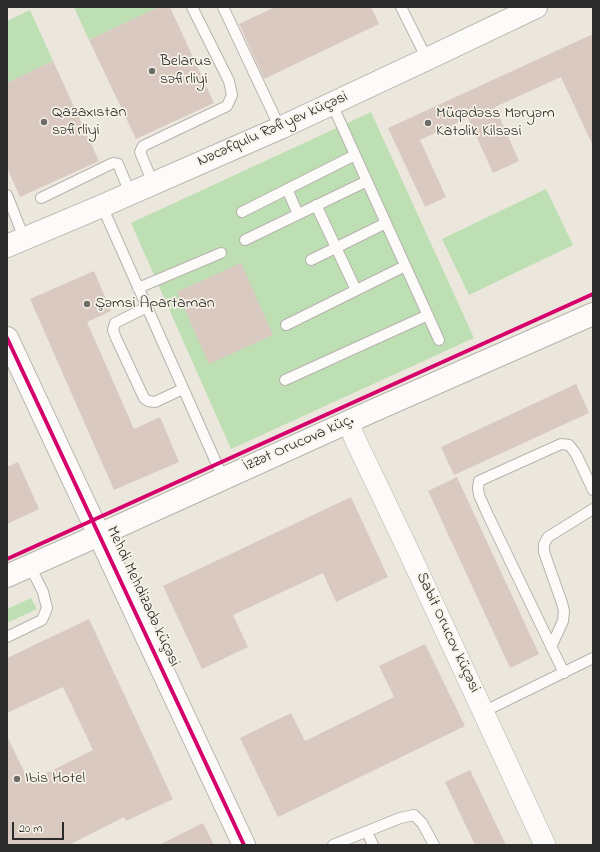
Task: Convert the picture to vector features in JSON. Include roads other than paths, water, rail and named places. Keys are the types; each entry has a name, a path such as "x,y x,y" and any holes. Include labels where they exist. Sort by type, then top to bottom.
{"main road":[{"name":"Nəcəfqulu Rəfiyev küçəsi","path":"16,242 280,128 427,60 536,7"},
{"name":"İzzət Orucova küç.","path":"7,576 348,422 593,314"},
{"name":"Mehdi Mehdizadə küçəsi","path":"7,338 244,845"}],"street":[{"name":"Sabit Orucov küçəsi","path":"348,422 355,440 545,845"}],"lane":[{"path":"153,183 140,152 143,146 227,106 232,95 229,81 192,7"},
{"path":"223,7 280,128"},
{"path":"401,7 427,60"},
{"path":"332,104 439,340"},
{"path":"242,212 355,155"},
{"path":"41,198 113,163 118,164 130,194"},
{"path":"245,240 367,181"},
{"path":"287,190 298,214"},
{"path":"7,195 16,242"},
{"path":"316,205 356,290"},
{"path":"102,206 223,478"},
{"path":"311,260 386,223"},
{"path":"138,288 221,253"},
{"path":"286,325 405,266"},
{"path":"147,307 115,323 114,330 116,338 144,398 148,401 155,402 183,389"},
{"path":"284,380 428,315"},
{"path":"564,673 479,495 479,480 561,444 568,445 576,454 593,490"},
{"path":"552,647 564,621 564,611 544,552 544,544 548,537 593,509"},
{"path":"7,637 42,620 47,608 43,592 30,566"},
{"path":"483,712 593,658"},
{"path":"333,845 400,818 414,815 422,823 434,845"},
{"path":"367,832 373,845"}],"place":[{"name":"Belarus səfirliyi","path":"152,71"},
{"name":"Qazaxıstan səfirliyi","path":"44,122"},
{"name":"Müqədəss Məryəm Katolik Kilsəsi","path":"428,123"},
{"name":"Şəmsi Apartaman","path":"87,304"},
{"name":"Ibis Hotel","path":"17,779"}]}
